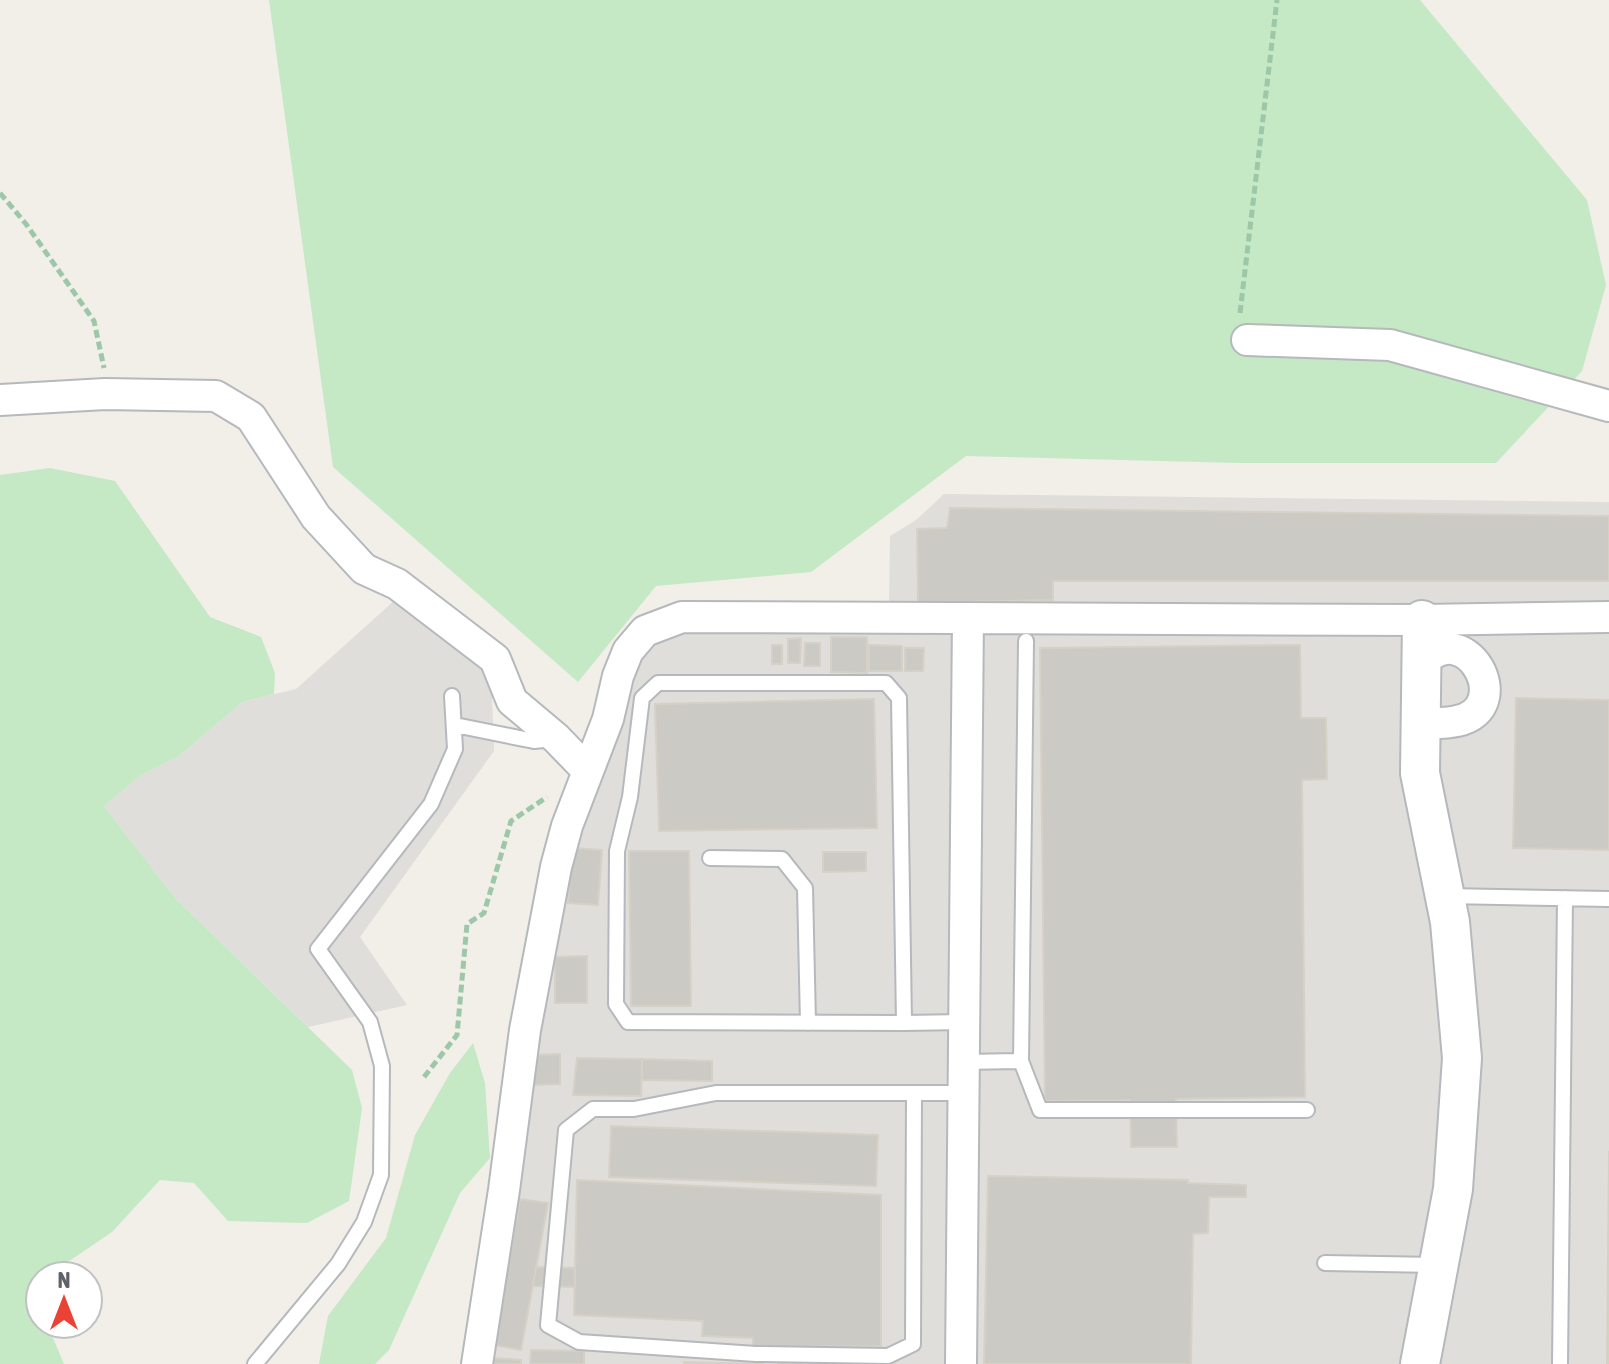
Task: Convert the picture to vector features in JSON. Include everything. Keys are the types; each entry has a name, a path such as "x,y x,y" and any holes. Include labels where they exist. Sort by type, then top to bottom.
{"street":[{"path":"1247,340 1390,345 1609,406"},
{"path":"0,400 105,394 216,396 251,417 316,517 364,569 397,584 495,659 512,701 556,738 587,770"},
{"path":"477,1364 525,1030 556,867 567,826 608,719 618,676 628,651 645,631 682,617 1422,620 1609,617"},
{"path":"961,1364 968,618"},
{"path":"1420,1364 1453,1189 1462,1058 1450,922 1420,773 1422,620"},
{"path":"1419,723 1457,722 1466,718 1480,705 1485,682 1476,662 1456,650 1437,652 1420,666"}],"lane":[{"path":"1026,641 1021,1061 1040,1110 1307,1110"},
{"path":"904,1023 899,698 886,683 658,683 642,698 630,797 617,851 616,1004 628,1022 808,1023 904,1023 964,1022"},
{"path":"255,1364 338,1264 364,1222 381,1175 382,1066 370,1022 318,949 431,804 455,749 452,696"},
{"path":"455,725 534,741 556,738"},
{"path":"710,858 782,859 805,888 808,1023"},
{"path":"1444,896 1609,899"},
{"path":"1560,1364 1565,898"},
{"path":"964,1062 1021,1061"},
{"path":"914,1093 913,1344 888,1356 756,1354 579,1342 548,1325 566,1130 593,1109 634,1109 716,1093 914,1093 964,1093"},
{"path":"1325,1263 1440,1265"}],"path":[{"path":"1247,340 1238,325 1277,0"},
{"path":"0,193 26,224 94,321 104,360 105,394"},
{"path":"424,1077 457,1035 467,924 484,913 511,821 587,770"}],"shaded area":[{"path":"944,494 1609,502 1609,1364 471,1364 522,1014 632,632 889,610 890,536 916,520"},
{"path":"396,599 478,662 499,685 492,697 494,751 360,937 407,1005 308,1027 175,898 104,806 141,775 179,756 242,702 296,689"}],"green space":[{"path":"269,0 1420,0 1587,200 1606,285 1582,371 1496,463 1238,463 966,456 811,572 656,586 578,682 333,467"},
{"path":"50,468 115,481 210,617 261,637 275,673 274,694 242,702 179,756 141,775 104,806 175,898 352,1070 362,1108 349,1201 307,1223 228,1221 194,1183 160,1180 112,1232 71,1260 24,1260 24,1340 54,1340 64,1364 0,1364 0,475"},
{"path":"473,1043 485,1083 490,1158 460,1193 389,1350 375,1364 319,1364 328,1316 386,1238 415,1135 450,1073"}],"building":[{"path":"950,508 1609,516 1609,581 1053,581 1053,600 918,603 917,529 947,528"},
{"path":"831,637 867,637 867,673 831,672"},
{"path":"801,638 800,663 788,663 788,639"},
{"path":"805,643 820,643 820,666 804,666"},
{"path":"772,645 782,645 782,664 772,664"},
{"path":"869,645 902,646 902,671 869,671"},
{"path":"1300,645 1301,718 1326,718 1327,779 1302,780 1305,1097 1176,1099 1177,1147 1131,1147 1130,1100 1045,1101 1040,648"},
{"path":"905,648 924,648 923,671 905,671"},
{"path":"1516,698 1609,700 1609,850 1513,848"},
{"path":"874,699 877,828 659,831 655,704"},
{"path":"572,848 602,850 598,905 568,903"},
{"path":"629,851 689,851 691,1006 631,1006"},
{"path":"823,852 866,852 866,871 823,872"},
{"path":"587,956 587,1003 555,1003 555,957"},
{"path":"560,1054 560,1084 534,1085 533,1055"},
{"path":"577,1058 642,1059 641,1096 573,1095"},
{"path":"642,1059 712,1061 712,1081 642,1080"},
{"path":"611,1126 878,1135 876,1186 609,1177"},
{"path":"1609,1151 1609,1364 1607,1364"},
{"path":"988,1176 1188,1180 1188,1183 1246,1185 1246,1197 1209,1197 1208,1233 1193,1234 1191,1364 984,1364"},
{"path":"577,1180 881,1195 881,1346 753,1347 753,1338 702,1336 703,1321 574,1315"},
{"path":"520,1199 548,1203 521,1350 494,1345"},
{"path":"536,1267 575,1268 575,1287 533,1286"},
{"path":"779,1347 803,1347 801,1364 778,1364"},
{"path":"531,1350 584,1351 584,1364 530,1364"},
{"path":"492,1358 521,1360 521,1364 492,1364"},
{"path":"684,1362 764,1364 684,1364"}]}
